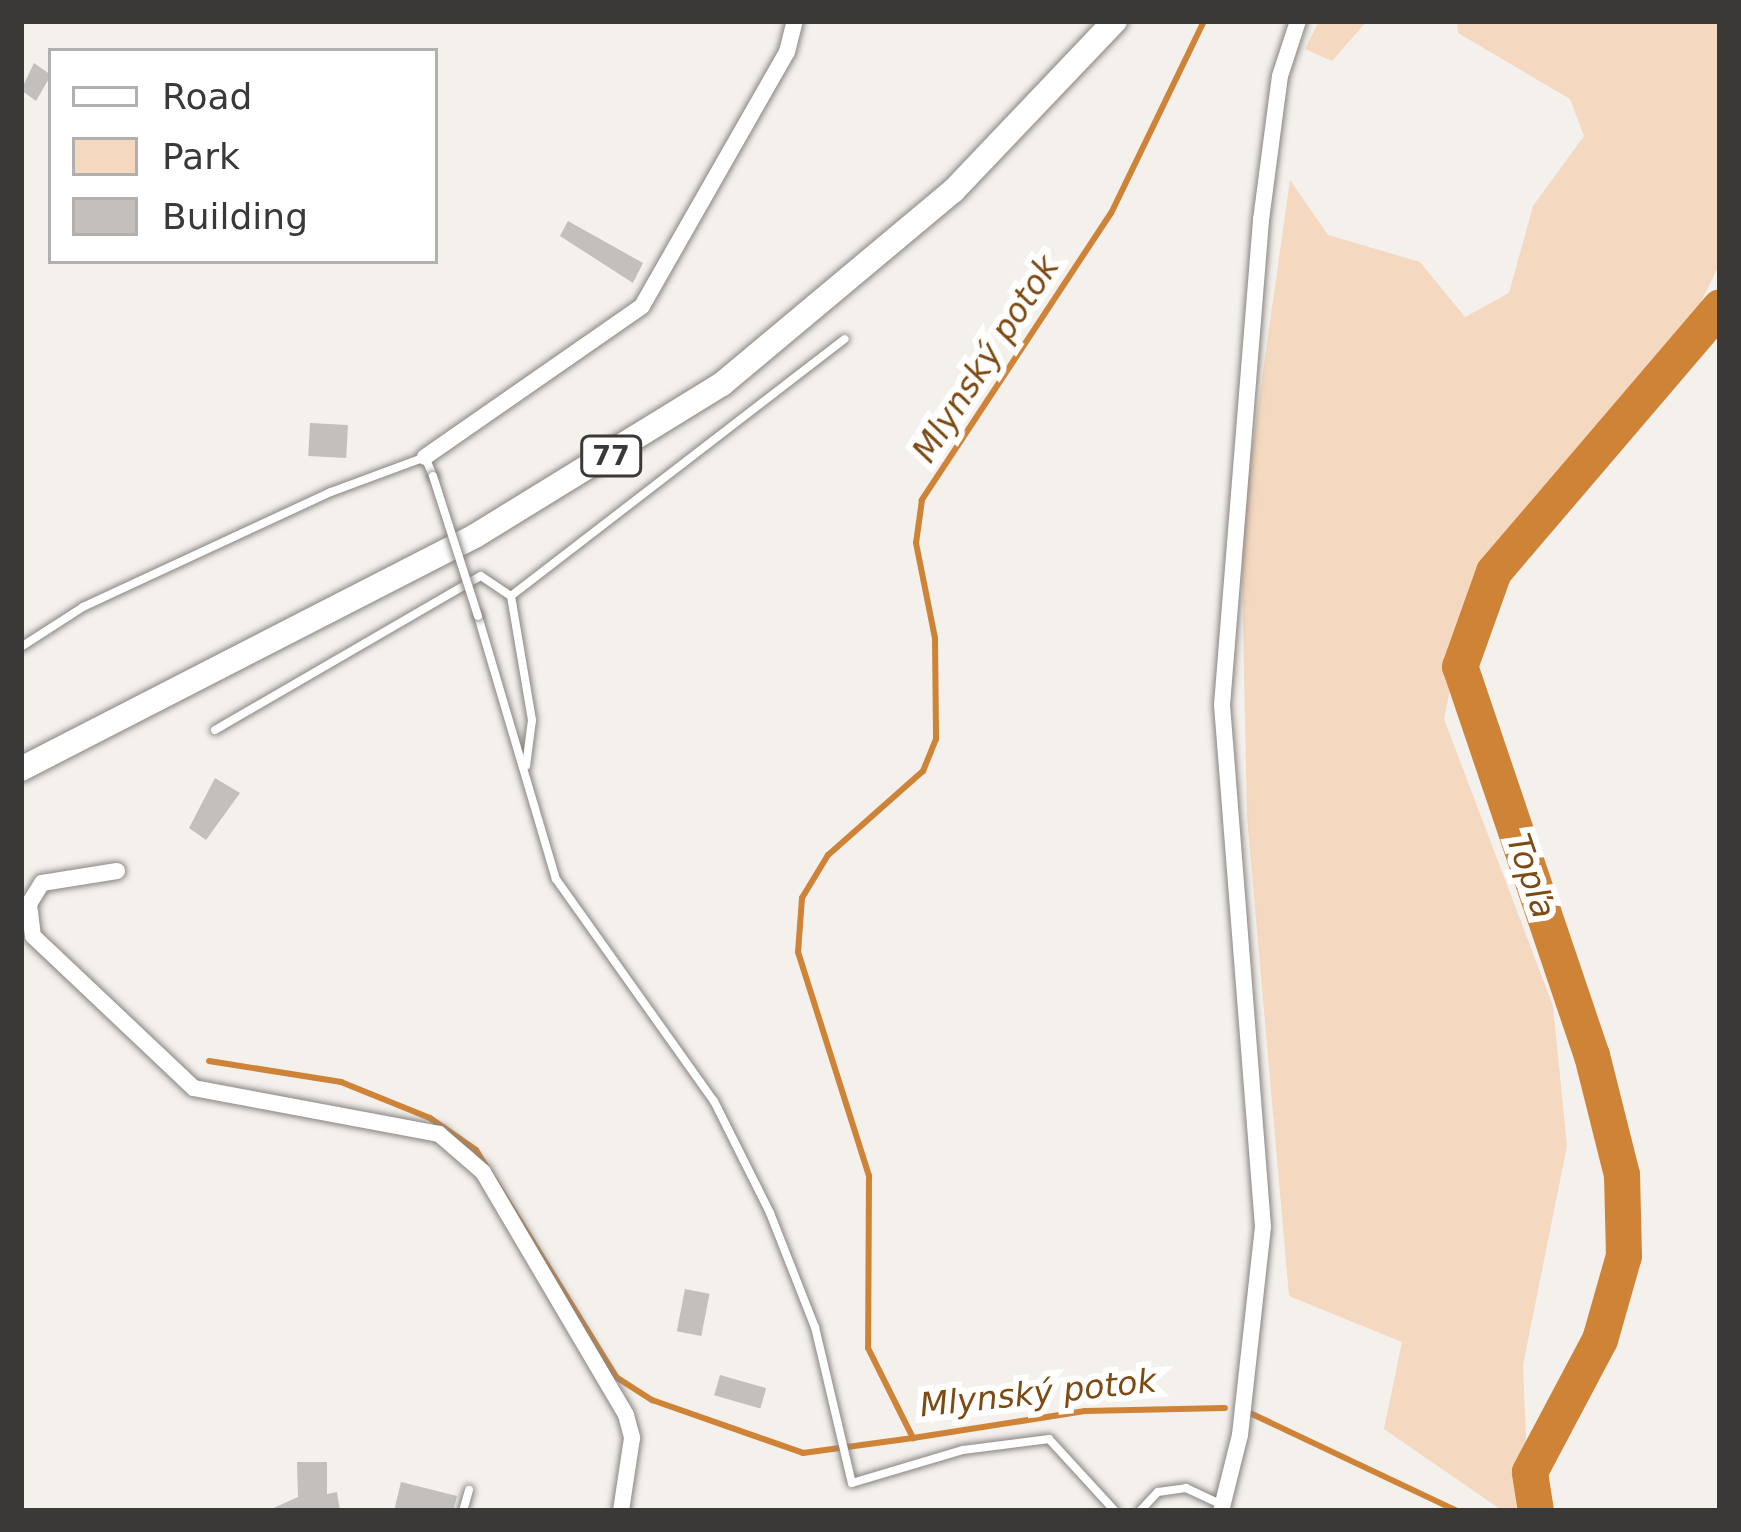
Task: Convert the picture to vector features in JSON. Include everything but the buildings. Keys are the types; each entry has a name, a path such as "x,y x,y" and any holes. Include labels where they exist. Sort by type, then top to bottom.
{"main road":[{"name":"77","path":"21,769 476,536 722,384 953,191 1115,21"}],"street":[{"path":"425,457 642,307 787,52 795,21"},
{"path":"1222,1509 1241,1422 1263,1227 1222,706 1261,220 1280,76 1298,21"},
{"path":"117,871 41,883 29,904 33,936 194,1088 439,1134 483,1172 626,1415 632,1438 621,1511"}],"lane":[{"path":"511,596 844,339"},
{"path":"21,647 241,532 425,457 556,879 714,1101 770,1214 815,1327 852,1483 963,1450 1049,1439 1115,1511"},
{"path":"215,730 453,586 481,576 511,596 532,720 525,768"},
{"path":"1140,1511 1157,1492 1186,1488 1222,1509"},
{"path":"463,1511 469,1490"}],"green space":[{"path":"1319,21 1367,21 1332,61 1305,49"},
{"path":"1457,21 1720,21 1720,263 1696,312 1554,483 1464,618 1444,719 1553,1006 1567,1146 1523,1365 1529,1511 1503,1511 1384,1429 1402,1342 1289,1296 1247,816 1241,528 1290,180 1328,235 1420,262 1465,317 1509,293 1533,206 1584,136 1570,99 1458,33"}],"waterway":[{"name":"Mlynský potok","path":"1204,21 1111,213 922,500 916,543 935,638 936,739 923,771 828,855 802,898 798,952 869,1176 868,1348 913,1438 1085,1411 1225,1408"},
{"name":"Topľa","path":"1536,1511 1530,1472 1600,1340 1624,1256 1622,1175 1592,1056 1460,667 1494,572 1720,307"},
{"path":"209,1061 341,1082 430,1118 476,1150 616,1377 652,1400 803,1453 913,1438"},
{"name":"Mlynský potok","path":"1250,1413 1457,1511"}]}
